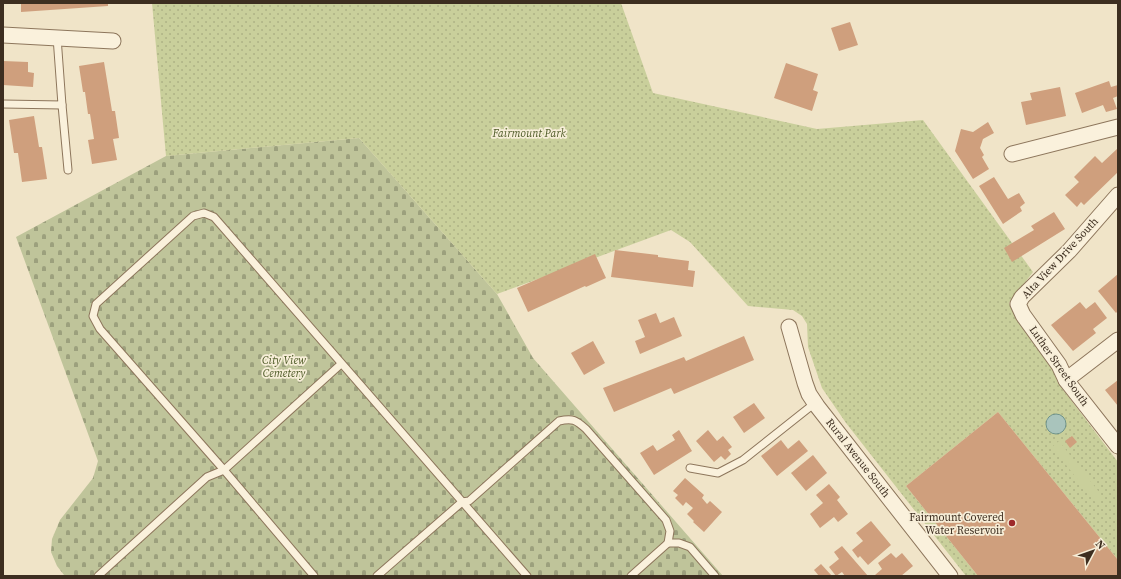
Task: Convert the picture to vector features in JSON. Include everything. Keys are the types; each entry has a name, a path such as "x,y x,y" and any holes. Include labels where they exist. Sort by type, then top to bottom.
{"street":[{"path":"3,35 113,41"},
{"path":"1012,154 1118,128"},
{"name":"Alta View Drive South","path":"1018,304 1025,293 1074,247 1118,195"},
{"name":"Luther Street South","path":"1018,304 1023,315 1059,365 1066,380 1118,446"},
{"name":"Rural Avenue South","path":"789,327 805,383 814,403 950,576"},
{"path":"1066,380 1118,340"}],"lane":[{"path":"57,37 68,170"},
{"path":"3,104 62,105"},
{"path":"314,576 224,470 100,329 93,316 96,304 193,216 204,213 214,217 527,576"},
{"path":"98,576 207,477 224,470 341,364"},
{"path":"690,468 718,473 743,460 814,403"},
{"path":"377,576 462,502 469,501 559,421 570,419 578,422 586,429 666,520 670,531 668,543 631,576"},
{"path":"668,543 679,543 690,546 715,576"}],"green space":[{"name":"Fairmount Park","path":"152,3 621,3 653,93 817,129 923,120 1033,272 1009,303 1052,365 1058,383 1118,462 1118,560 998,412 906,486 978,576 966,576 846,423 822,388 808,347 807,324 802,316 793,310 748,306 690,242 671,230 497,294 359,138 166,156","holes":["1051,415 1065,427 1059,434 1046,420"]},
{"name":"City View Cemetery","path":"359,138 497,294 533,358 723,576 64,575 57,566 51,552 52,539 60,520 93,478 98,461 16,237 166,156"},
{"path":"1059,441 1103,497 1096,503 1052,447"}],"water":[{"path":"1056,414 1063,417 1066,424 1063,431 1056,434 1049,431 1046,424 1049,417"}],"building":[{"path":"21,3 108,3 108,6 21,12"},
{"path":"850,22 858,45 839,51 831,28"},
{"path":"3,61 28,62 28,72 34,73 33,87 3,85"},
{"path":"104,62 112,111 115,111 119,138 113,139 117,160 92,164 88,140 94,139 85,92 83,92 79,66"},
{"path":"786,63 818,74 813,90 818,92 812,111 774,98"},
{"path":"1109,81 1111,87 1118,85 1118,96 1113,98 1117,109 1106,112 1103,105 1082,113 1075,93"},
{"path":"1060,87 1066,116 1026,125 1021,102 1032,100 1030,93"},
{"path":"34,116 39,147 42,147 47,179 22,182 18,153 14,153 9,120"},
{"path":"988,122 994,133 983,139 980,148 984,155 982,157 989,169 973,179 955,151 961,129 973,132"},
{"path":"1117,149 1118,172 1084,205 1081,202 1077,207 1065,195 1079,182 1074,177 1095,156 1102,163"},
{"path":"994,177 1008,199 1019,193 1025,203 1020,207 1022,211 1003,224 979,186"},
{"path":"1054,212 1065,229 1012,262 1004,248 1034,230 1031,226"},
{"path":"615,250 658,255 658,257 689,261 688,270 695,271 693,287 611,277"},
{"path":"595,254 606,278 528,312 517,288"},
{"path":"1118,274 1118,311 1116,313 1098,291"},
{"path":"1080,302 1086,309 1095,302 1107,318 1093,329 1096,333 1073,351 1051,325"},
{"path":"656,313 660,323 674,317 682,336 640,354 635,341 645,337 638,320"},
{"path":"744,336 754,360 674,394 671,388 614,412 603,388 684,357 686,361"},
{"path":"593,341 605,363 584,375 571,353"},
{"path":"1118,380 1118,406 1105,390"},
{"path":"754,403 765,418 744,433 733,417"},
{"name":"Fairmount Covered Water Reservoir","path":"998,412 1118,560 1118,576 978,576 906,486"},
{"path":"679,430 692,451 654,475 640,453 653,445 657,451 675,440 672,435"},
{"path":"708,430 717,441 723,436 732,447 728,450 731,454 725,460 721,456 714,462 696,441"},
{"path":"1072,436 1077,442 1070,448 1065,441"},
{"path":"781,440 788,449 799,440 808,451 777,476 761,456"},
{"path":"813,455 827,473 806,491 791,473"},
{"path":"685,478 704,495 702,498 707,504 710,501 722,512 704,532 687,514 693,508 686,502 683,506 675,498 678,495 673,491"},
{"path":"829,484 840,497 837,500 848,514 838,522 834,517 820,528 810,514 823,503 816,495"},
{"path":"871,521 891,545 868,565 860,556 858,558 852,550 863,541 856,533"},
{"path":"842,546 868,576 845,576 842,572 836,576 829,567 839,559 834,552"},
{"path":"891,553 896,558 902,553 913,566 901,576 876,576 875,575 882,569 878,563"},
{"path":"821,564 832,576 819,576 814,570"}],"place":[{"name":"Fairmount Covered Water Reservoir","path":"1012,523"}]}
